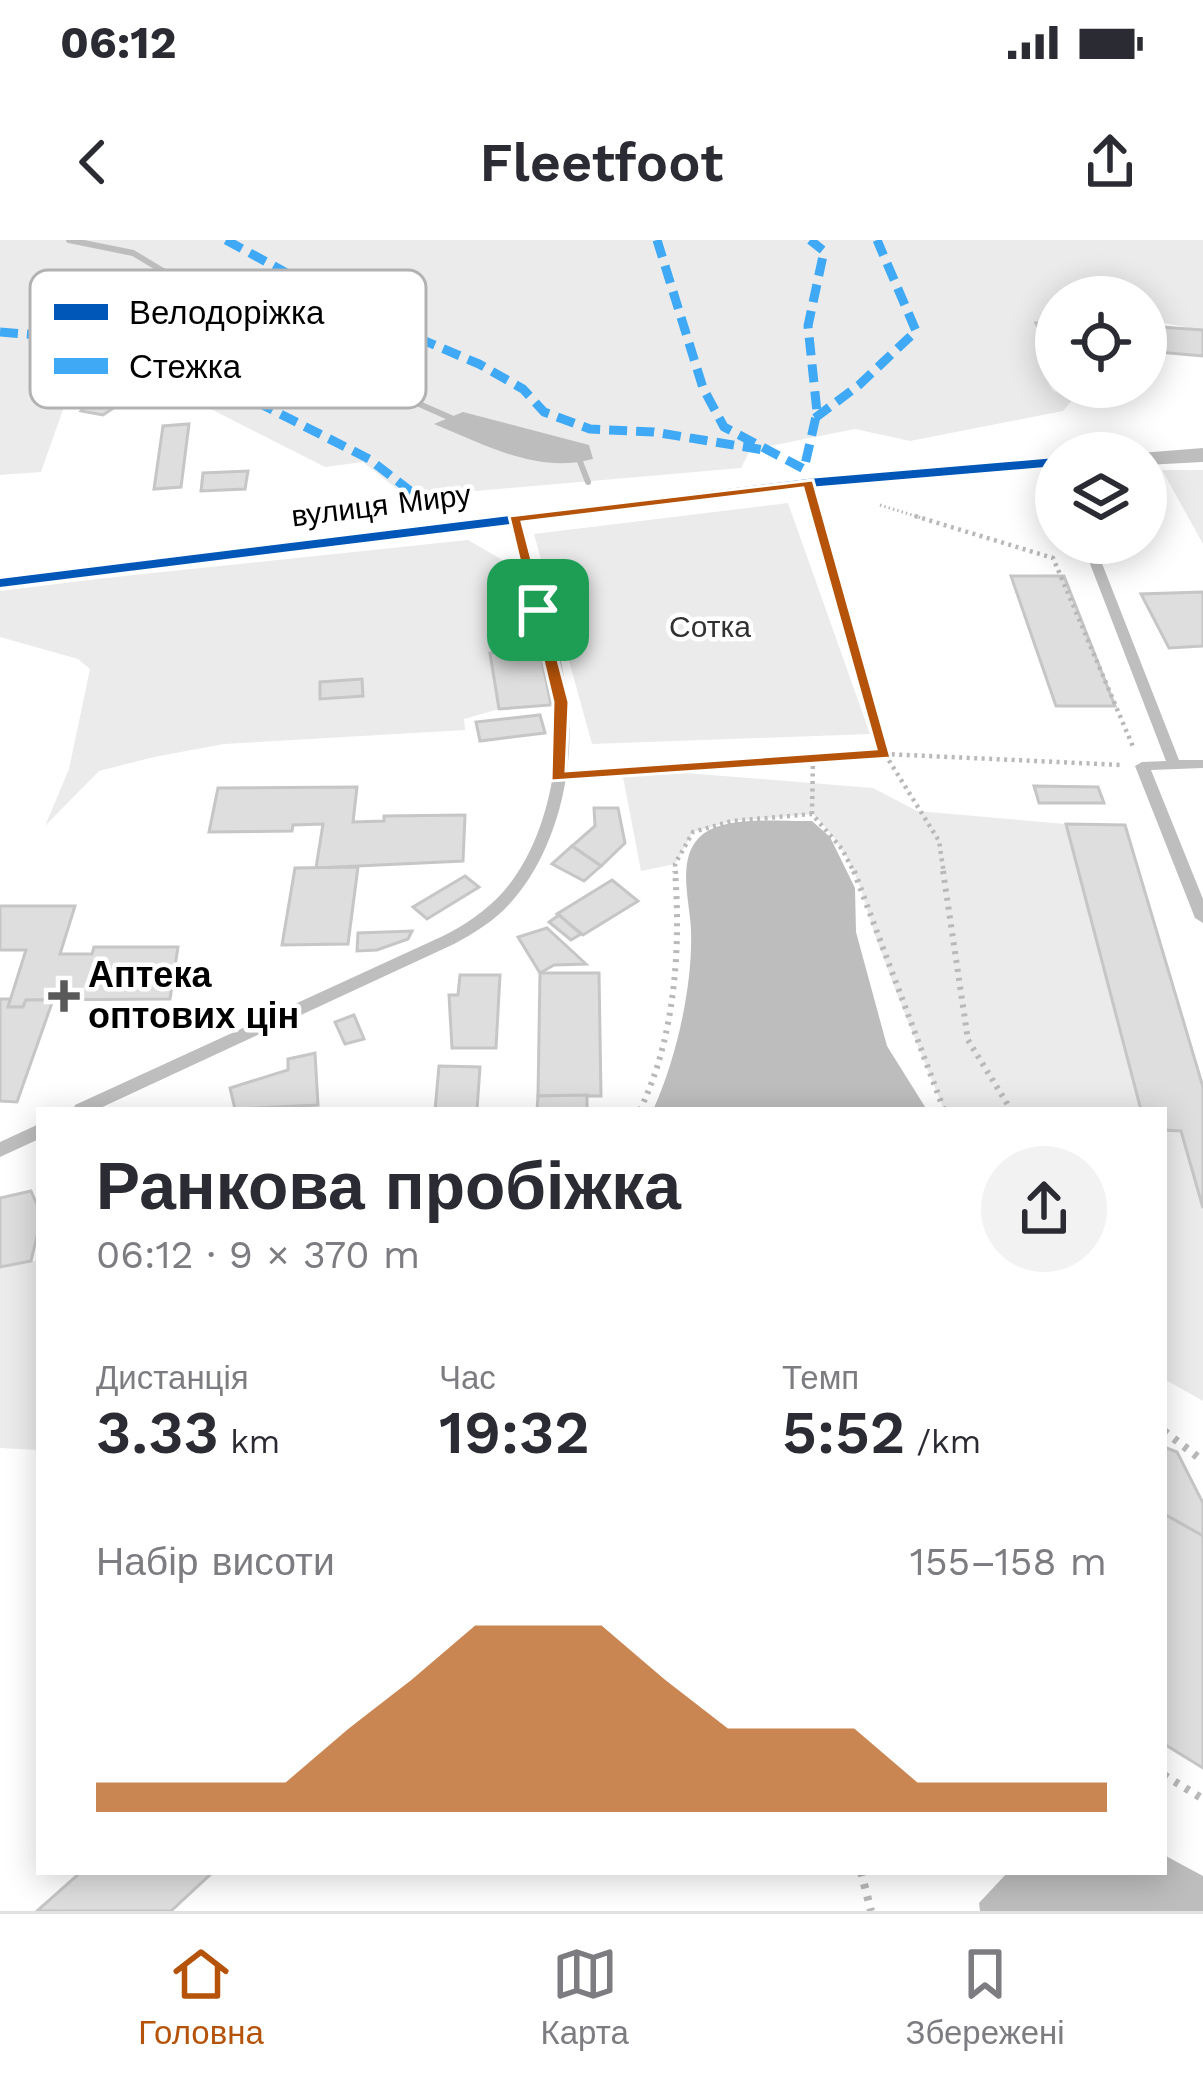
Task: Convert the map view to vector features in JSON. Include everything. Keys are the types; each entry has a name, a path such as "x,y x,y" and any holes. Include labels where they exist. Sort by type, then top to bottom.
{"street":[{"path":"1167,457 1203,454"},
{"name":"вулиця Миру","path":"0,583 808,483 1035,464"}],"lane":[{"path":"86,1107 490,914 512,891 554,812 563,739 561,702 514,519"},
{"path":"1096,564 1174,765"},
{"path":"1203,764 1142,766 1203,918"},
{"path":"0,1150 36,1132"}],"path":[{"path":"808,483 885,754 939,841 968,1040 1009,1107"},
{"path":"557,777 885,754 1142,766 1053,558 875,503"},
{"path":"813,758 812,814 842,843 867,897 879,947 943,1107"},
{"path":"641,1107 654,1081 680,941 675,864 693,832 732,821 812,814"},
{"path":"1167,1433 1203,1461"},
{"path":"1167,1776 1203,1798"},
{"path":"862,1875 871,1911"}],"green space":[{"path":"0,240 1203,240 1203,331 1167,323 1167,276 1035,276 1035,408 1066,408 1063,411 910,441 855,429 750,450 741,468 407,497 363,462 325,467 209,408 426,408 426,270 30,270 30,408 64,408 41,472 0,475"},
{"path":"1167,470 1203,470 1203,544 1167,479"},
{"name":"Сотка","path":"788,503 870,734 592,744 534,534"},
{"path":"468,540 516,568 531,610 501,653 491,654 499,709 464,719 465,730 224,744 99,771 45,826 69,769 90,669 78,659 0,637 0,589"},
{"path":"686,773 873,788 917,811 1066,824 1140,1107 943,1107 850,864 813,814 732,821 693,832 675,864 641,871 623,777"},
{"path":"1167,1130 1181,1131 1203,1208 1203,1401 1167,1381"},
{"path":"36,1261 36,1450 0,1448 0,1267"}],"shaded area":[{"path":"463,412 589,445 593,459 572,463 532,460 434,424"},
{"path":"756,821 812,821 830,837 855,888 856,932 887,1046 925,1107 654,1107 676,1046 686,998 691,952 689,854 694,843 714,828"},
{"path":"1167,1857 1203,1876 1203,1911 980,1911 979,1903 1005,1875 1167,1875"}],"building":[{"path":"1167,327 1203,330 1203,356 1167,353"},
{"path":"83,408 112,409 103,415 81,411"},
{"path":"189,424 181,487 154,489 163,426"},
{"path":"248,471 245,489 201,491 203,473"},
{"path":"1011,576 1064,576 1115,706 1056,706"},
{"path":"1203,592 1203,646 1169,648 1141,594"},
{"path":"531,610 540,649 501,653 493,614"},
{"path":"540,649 551,705 499,709 490,653"},
{"path":"362,679 363,696 320,699 320,682"},
{"path":"540,715 545,733 480,741 476,722"},
{"path":"1034,786 1098,787 1104,803 1039,803"},
{"path":"357,787 353,822 384,821 384,816 465,815 463,861 316,868 323,824 293,825 292,831 209,832 218,788"},
{"path":"594,808 618,808 625,843 601,866 572,846 595,826"},
{"path":"1066,824 1125,825 1203,1087 1203,1208 1181,1131 1167,1130 1167,1107 1140,1107"},
{"path":"572,846 601,866 584,881 552,864"},
{"path":"358,867 348,944 282,945 295,868"},
{"path":"465,876 479,887 427,919 413,907"},
{"path":"612,880 638,901 583,935 557,914"},
{"path":"0,906 75,906 60,954 92,954 94,947 178,947 170,999 26,1000 23,1007 8,1007 26,950 0,950"},
{"path":"559,915 581,934 571,940 549,922"},
{"path":"547,928 586,964 554,965 540,973 518,937"},
{"path":"412,931 408,939 377,950 357,951 358,933"},
{"path":"540,973 599,973 601,1096 538,1096"},
{"path":"460,975 500,975 496,1048 452,1048 449,995 458,995"},
{"path":"0,999 10,999 8,1007 23,1007 26,1000 53,1000 17,1102 0,1101"},
{"path":"354,1015 364,1039 345,1044 335,1022"},
{"path":"315,1053 318,1105 235,1107 230,1088 288,1070 288,1059"},
{"path":"439,1066 480,1067 477,1107 435,1107"},
{"path":"587,1095 587,1107 537,1107 538,1096"},
{"path":"31,1191 36,1202 36,1240 31,1261 0,1267 0,1198"},
{"path":"1167,1448 1177,1452 1203,1503 1203,1536 1167,1516"},
{"path":"1167,1516 1203,1536 1203,1768 1167,1746"},
{"path":"78,1875 210,1875 171,1911 37,1911"}],"waterway":[{"path":"69,240 133,253 161,270"},
{"path":"426,407 460,422"},
{"path":"569,456 579,459 588,482"}],"marked path":[{"path":"226,240 281,270"},
{"path":"657,240 703,388 724,427 804,469 817,412 808,326 824,251 810,240"},
{"path":"815,418 859,385 916,331 877,240"},
{"path":"0,332 30,334"},
{"path":"426,341 523,389 544,412 590,429 654,432 770,451"},
{"path":"269,408 369,459 413,493 444,506"}],"cycle path":[{"path":"0,583 808,483 1035,464"}],"place":[{"name":"Аптека оптових цін","path":"64,996"}],"route":[{"path":"808,483 885,754 557,777 563,739 561,702 538,610 514,519 808,483"}]}
